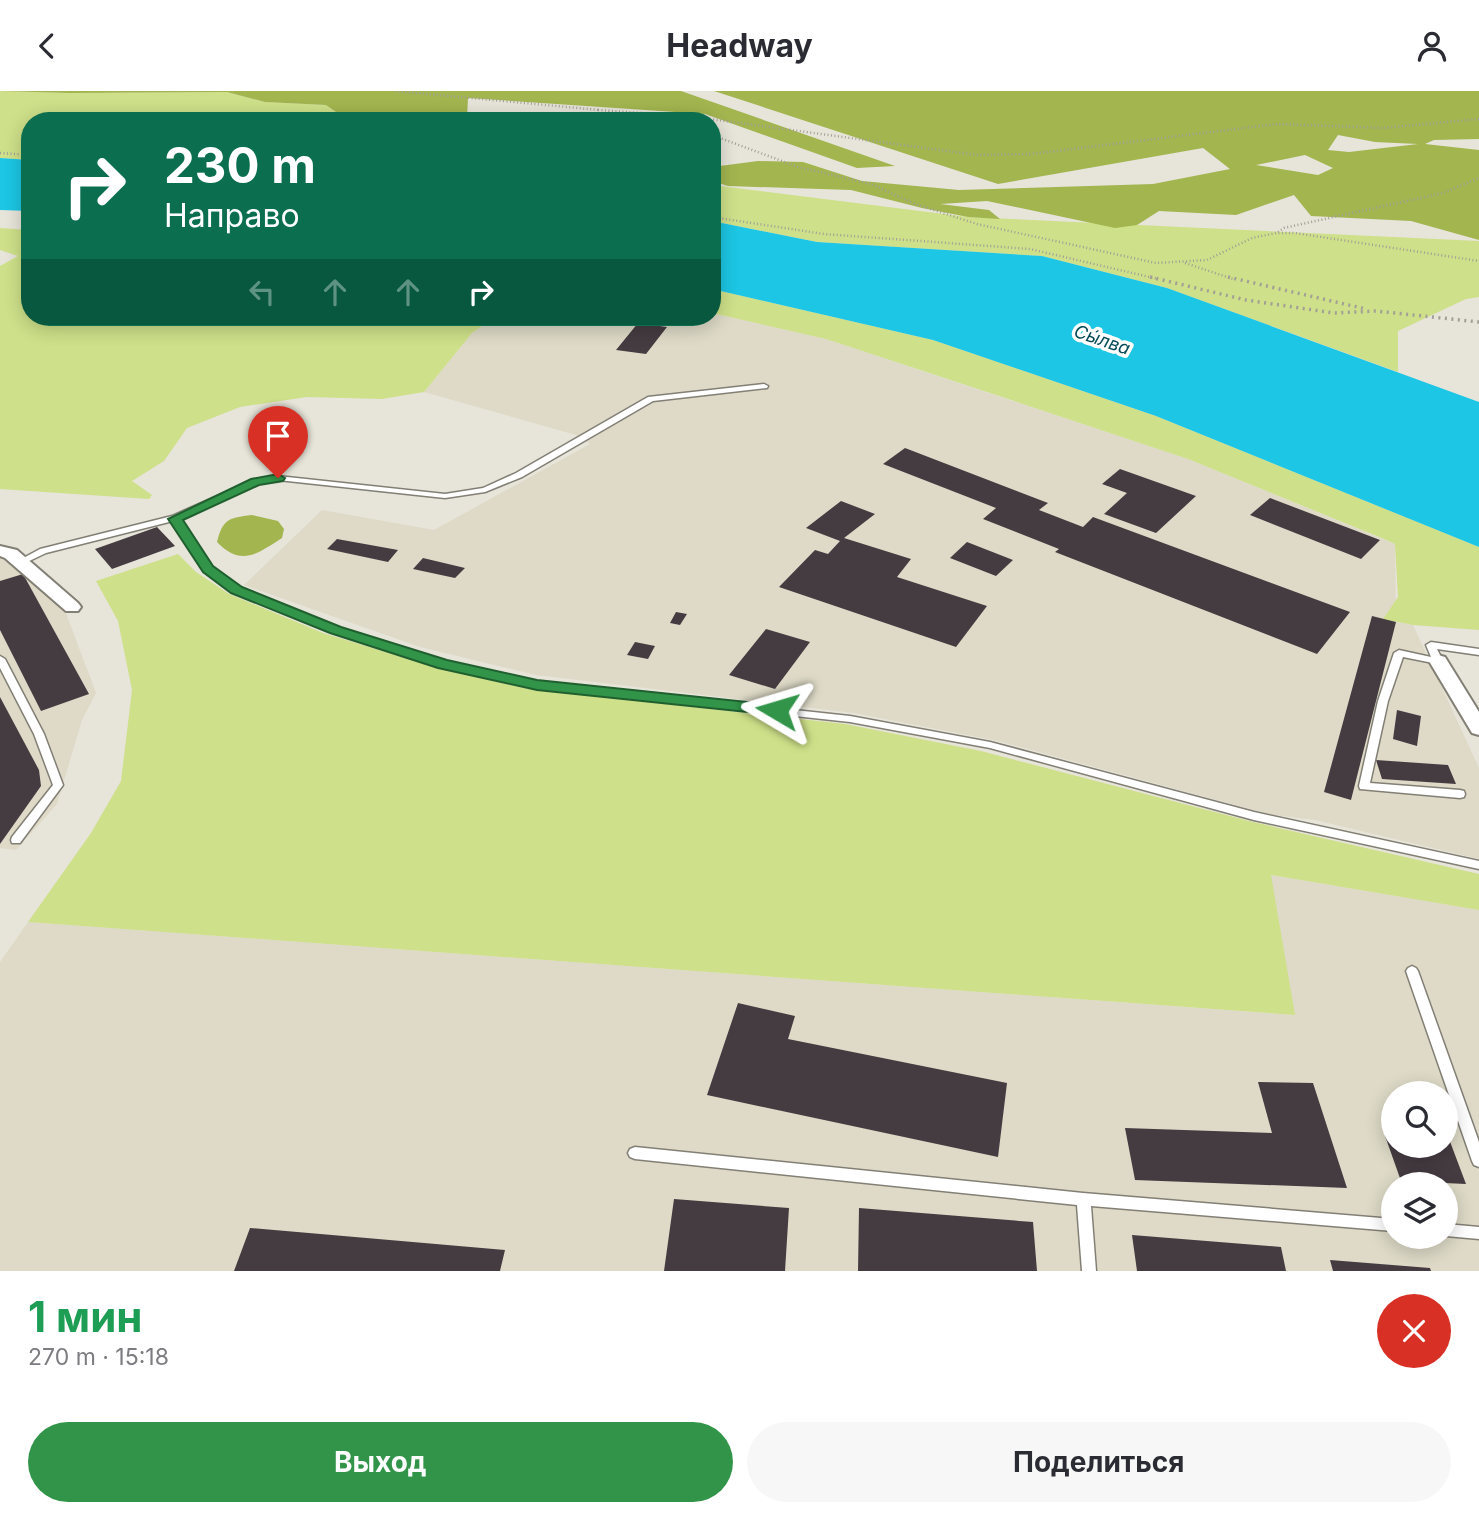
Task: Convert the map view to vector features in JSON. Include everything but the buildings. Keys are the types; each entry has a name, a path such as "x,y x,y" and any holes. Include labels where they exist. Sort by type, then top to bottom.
{"street":[{"path":"0,551 11,554 72,607"},
{"path":"1437,661 1479,728"}],"lane":[{"path":"20,562 43,551 175,519 256,482 278,478 445,496 485,490 519,475 651,399 764,386"},
{"path":"175,519 208,569 237,590 336,630 443,664 537,685 850,719 990,745 1254,816 1479,865"},
{"path":"1437,661 1431,645 1479,652"},
{"path":"1437,661 1399,653 1383,701 1364,786 1460,794"},
{"path":"0,659 39,734 58,785 16,840"},
{"path":"1412,971 1479,1161"},
{"path":"635,1153 1083,1199 1381,1224"},
{"path":"1083,1199 1089,1271"},
{"path":"1458,1231 1479,1233"}],"path":[{"path":"395,91 626,112"},
{"path":"598,110 607,112"},
{"path":"721,121 977,155 1031,154 1277,124 1384,128 1479,119"},
{"path":"721,138 797,167 871,184 915,204 977,224 1156,263 1207,260 1252,238 1276,233 1295,233 1479,261"},
{"path":"0,153 21,154"},
{"path":"1276,233 1284,228 1443,193 1479,178"},
{"path":"721,218 824,234 1030,249 1246,300 1334,313 1376,311"},
{"path":"1181,262 1242,282 1376,311 1479,322"}],"shaded area":[{"path":"721,315 826,339 1188,459 1395,544 1396,622 1413,625 1479,768 1479,859 1315,820 1269,814 998,741 854,713 536,675 420,647 244,585 322,510 434,530 590,444 576,435 424,392 472,333 482,326 721,326"},
{"path":"0,554 64,608 96,693 82,720 57,804 16,850 0,848"},
{"path":"1270,875 1479,910 1479,1271 0,1271 0,962 28,922 1294,1015"}],"green space":[{"path":"0,91 227,92 265,102 326,105 336,112 21,112 21,159 0,158"},
{"path":"0,91 681,91 895,166 857,168 721,120 721,112 675,112 468,98 467,112 336,112 326,105 265,102 227,92"},
{"path":"714,91 1479,91 1479,139 1434,140 1425,144 1479,150 1479,240 1411,221 1311,216 1294,195 1236,215 1159,211 1137,225 1115,228 987,201 940,204 989,210 1000,219 968,217 851,190 721,184 721,166 758,161 803,162 862,181 959,190 1153,184 1230,169 1203,148 998,184","holes":["1338,135 1375,142 1418,144 1349,152 1328,150","1305,155 1333,168 1318,175 1256,165"]},
{"path":"721,186 968,217 1479,241 1479,297 1466,299 1398,331 1398,372 1167,288 1042,256 817,242 721,223"},
{"path":"0,228 21,229 21,326 482,326 472,333 424,392 382,399 307,397 240,407 187,428 164,461 132,481 152,495 149,499 0,489 0,266 18,256 0,250"},
{"path":"721,291 933,340 1156,416 1479,547 1479,630 1413,625 1383,619 1398,597 1395,544 1384,539 1188,459 826,339 721,315"},
{"path":"252,515 278,521 284,529 282,538 257,553 242,556 226,550 217,542 224,524 237,517"},
{"path":"178,554 196,572 229,594 323,633 435,667 524,688 845,724 981,751 1253,822 1479,874 1479,910 1271,875 1295,1015 28,922 91,833 121,781 132,690 118,621 96,581"}],"water":[{"path":"0,158 21,159 21,211 0,210"},
{"name":"Сы́лва","path":"721,223 817,242 1042,256 1167,288 1479,402 1479,547 1156,416 933,340 721,291"}],"route":[{"path":"278,478 256,482 175,519 208,569 237,590 336,630 443,664 537,685 777,710"}]}
